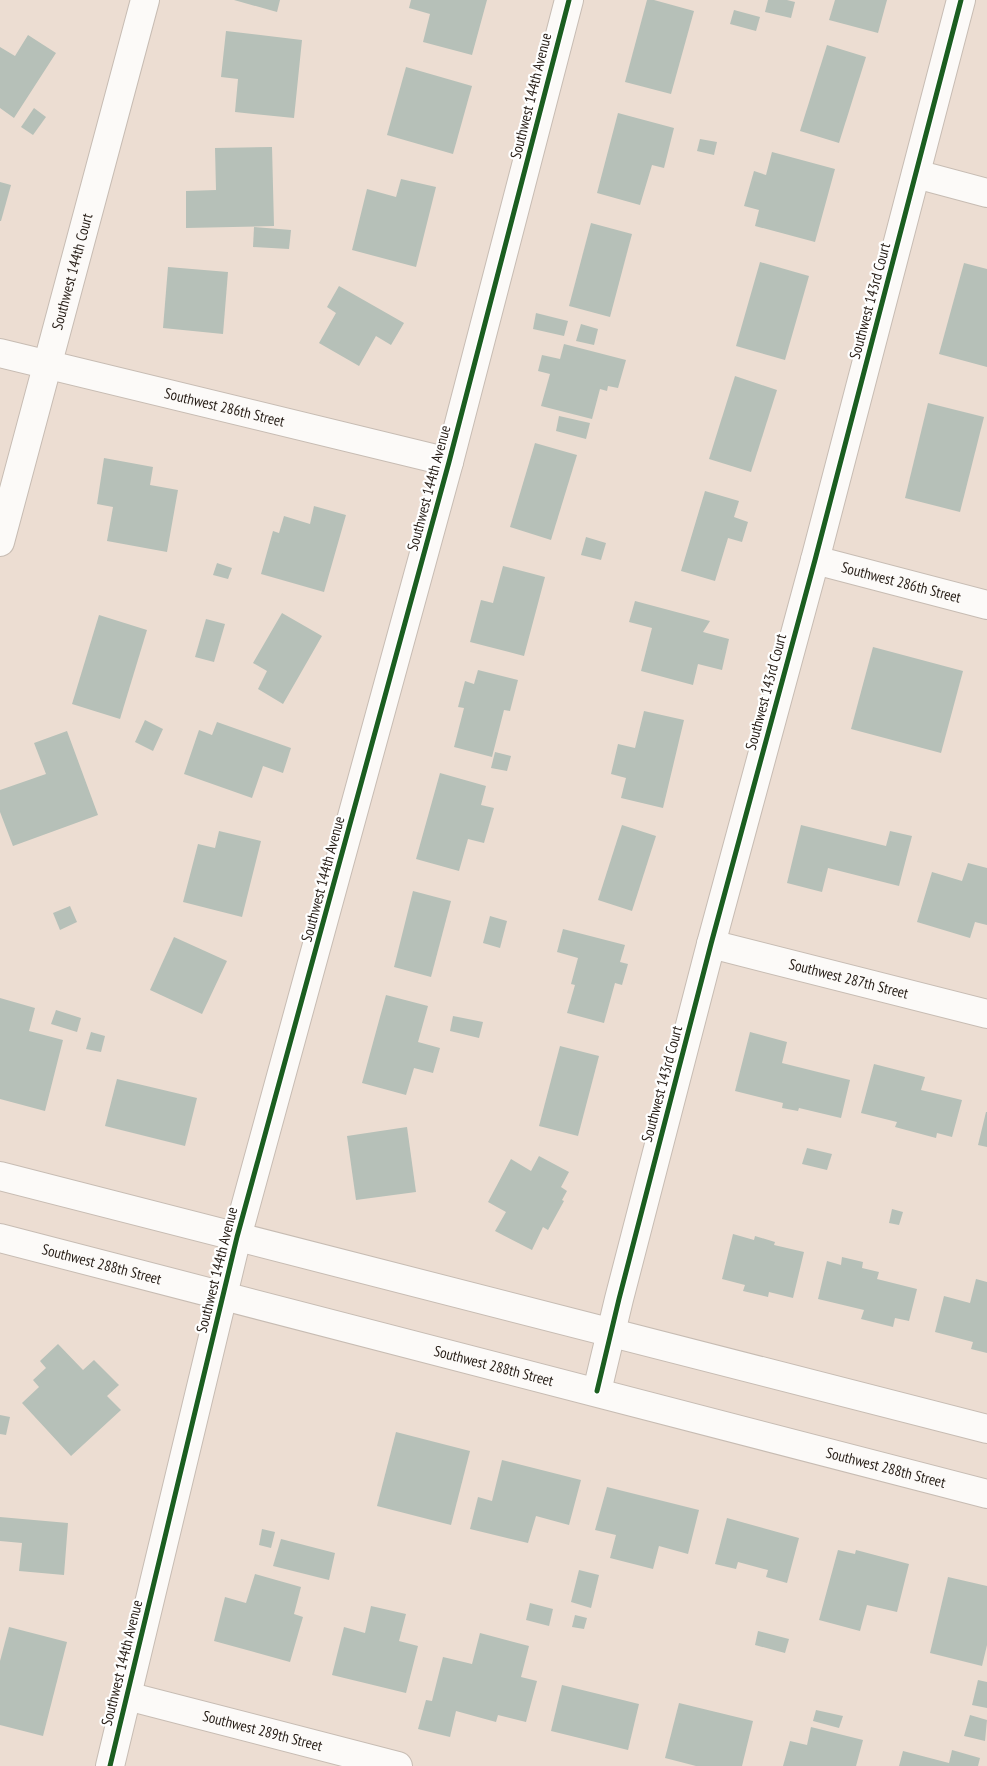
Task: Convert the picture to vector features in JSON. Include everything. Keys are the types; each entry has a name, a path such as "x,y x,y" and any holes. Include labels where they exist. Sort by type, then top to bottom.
{"street":[{"name":"Southwest 144th Court","path":"0,542 145,0"},
{"name":"Southwest 144th Avenue","path":"110,1766 237,1238 450,462 569,0"},
{"name":"Southwest 143rd Court","path":"597,1392 712,944 815,560 961,0"},
{"path":"916,174 987,193"},
{"name":"Southwest 286th Street","path":"0,353 47,366 450,462"},
{"name":"Southwest 286th Street","path":"815,560 987,605"},
{"name":"Southwest 287th Street","path":"712,944 987,1014"},
{"path":"0,1176 987,1429"},
{"name":"Southwest 288th Street","path":"0,1238 987,1494"},
{"name":"Southwest 289th Street","path":"127,1696 398,1766"}],"building":[{"path":"234,0 280,0 277,12"},
{"path":"411,0 487,0 472,55 423,42 430,14 409,8"},
{"path":"647,0 654,0 694,11 671,94 625,82"},
{"path":"768,0 795,2 791,18 765,12"},
{"path":"835,0 887,0 878,33 829,20"},
{"path":"734,10 760,17 756,31 730,24"},
{"path":"226,31 302,40 294,118 235,112 238,79 221,77"},
{"path":"28,35 56,53 14,118 0,108 0,47 15,56"},
{"path":"827,45 866,57 839,143 800,131"},
{"path":"406,67 472,86 453,154 387,135"},
{"path":"34,108 46,117 33,135 21,127"},
{"path":"618,113 674,128 664,168 652,165 640,205 597,193"},
{"path":"700,139 717,142 714,155 697,151"},
{"path":"272,147 274,226 186,228 186,191 216,190 215,148"},
{"path":"772,152 835,169 815,242 755,226 759,210 744,206 754,171 766,175"},
{"path":"401,179 436,187 416,267 352,250 367,189 396,197"},
{"path":"0,182 11,185 1,221 0,221"},
{"path":"591,223 632,234 610,317 569,306"},
{"path":"254,227 291,230 289,249 253,247"},
{"path":"760,262 809,276 785,360 736,346"},
{"path":"964,263 987,269 987,367 939,354"},
{"path":"168,267 228,272 223,334 163,328"},
{"path":"339,286 404,323 391,345 376,336 359,366 319,343 336,313 327,307"},
{"path":"536,313 568,321 564,336 533,329"},
{"path":"581,324 598,329 594,345 576,341"},
{"path":"564,344 626,360 618,388 608,386 607,391 600,389 592,419 541,406 550,374 538,371 542,355 560,359"},
{"path":"735,376 777,390 751,472 709,459"},
{"path":"928,403 984,417 960,512 905,498"},
{"path":"559,416 590,423 586,439 556,431"},
{"path":"535,443 577,455 551,540 510,527"},
{"path":"104,458 153,467 150,485 178,490 167,552 107,541 113,507 97,504"},
{"path":"705,491 739,501 734,517 748,522 742,542 728,538 715,581 681,571"},
{"path":"314,506 346,515 324,592 261,574 273,531 279,533 284,516 310,524"},
{"path":"586,537 606,543 601,560 581,555"},
{"path":"217,563 232,568 228,579 213,575"},
{"path":"503,566 545,577 524,656 470,642 481,600 493,603"},
{"path":"635,601 710,621 703,632 729,639 722,670 698,664 693,685 641,671 652,628 629,622"},
{"path":"282,613 322,636 283,704 258,689 267,671 253,663"},
{"path":"99,615 147,630 120,719 72,704"},
{"path":"206,619 225,624 214,662 195,657"},
{"path":"873,647 963,671 941,753 851,729"},
{"path":"478,670 518,680 510,711 504,710 492,757 454,747 464,708 458,707 465,681 474,684"},
{"path":"644,711 684,720 663,808 621,798 626,778 611,774 618,744 635,748"},
{"path":"145,720 163,729 153,751 135,742"},
{"path":"217,722 291,748 283,773 263,766 252,798 184,774 199,730 212,735"},
{"path":"67,731 98,815 13,846 0,812 0,790 46,774 34,743"},
{"path":"495,752 511,756 507,771 491,768"},
{"path":"440,773 486,786 481,805 494,808 484,843 468,839 459,871 416,859"},
{"path":"622,825 656,836 632,911 598,900"},
{"path":"801,825 886,846 890,831 912,836 899,886 828,868 822,892 787,883"},
{"path":"219,831 261,841 242,917 183,902 198,844 215,848"},
{"path":"968,863 987,868 987,925 975,922 970,938 917,922 932,872 962,881"},
{"path":"413,891 451,901 431,977 394,967"},
{"path":"70,906 77,922 60,930 53,913"},
{"path":"490,916 507,921 500,948 483,943"},
{"path":"563,929 625,945 620,962 628,964 622,985 615,983 604,1023 567,1013 575,985 571,984 578,958 557,952"},
{"path":"174,937 227,961 202,1014 150,990"},
{"path":"386,995 428,1006 418,1042 440,1048 433,1073 414,1068 406,1095 362,1083"},
{"path":"0,998 35,1008 29,1031 63,1040 45,1111 0,1099"},
{"path":"56,1010 81,1018 77,1032 51,1024"},
{"path":"453,1016 483,1022 479,1038 450,1031"},
{"path":"91,1032 105,1036 101,1052 86,1049"},
{"path":"750,1032 787,1042 782,1063 850,1080 841,1118 799,1108 798,1111 782,1108 783,1103 735,1091"},
{"path":"560,1046 599,1056 578,1136 539,1126"},
{"path":"874,1064 925,1077 921,1090 962,1100 952,1137 937,1133 936,1138 895,1127 897,1122 861,1113"},
{"path":"117,1079 197,1098 185,1146 105,1126"},
{"path":"987,1112 987,1147 978,1145"},
{"path":"407,1127 416,1192 356,1200 347,1136"},
{"path":"807,1148 832,1154 827,1170 802,1164"},
{"path":"539,1156 569,1172 561,1187 567,1191 562,1200 564,1201 548,1230 543,1227 532,1250 495,1231 506,1212 488,1202 511,1159 531,1171"},
{"path":"892,1209 903,1212 899,1225 889,1223"},
{"path":"733,1234 754,1240 755,1236 775,1242 774,1245 804,1252 793,1298 769,1292 768,1297 743,1291 745,1285 722,1279"},
{"path":"842,1257 863,1262 862,1268 879,1272 877,1279 917,1289 909,1321 895,1318 893,1327 861,1319 864,1310 818,1299 827,1261 841,1265"},
{"path":"976,1279 987,1282 987,1353 971,1349 973,1342 935,1332 944,1296 970,1303"},
{"path":"58,1344 83,1370 94,1360 119,1385 107,1396 121,1410 71,1456 22,1403 39,1387 33,1380 46,1368 40,1361"},
{"path":"0,1415 10,1417 6,1435 0,1434"},
{"path":"396,1432 470,1451 451,1525 377,1506"},
{"path":"502,1460 581,1480 569,1525 536,1516 528,1543 470,1529 478,1497 492,1501"},
{"path":"607,1487 699,1510 688,1554 659,1546 653,1569 610,1558 616,1535 595,1530"},
{"path":"0,1517 68,1523 64,1575 19,1571 22,1543 0,1541"},
{"path":"727,1518 799,1538 787,1583 766,1577 768,1570 738,1562 736,1569 715,1564"},
{"path":"262,1529 275,1532 271,1548 259,1545"},
{"path":"281,1539 335,1553 329,1580 273,1566"},
{"path":"838,1550 855,1554 856,1550 909,1564 897,1612 867,1605 860,1631 819,1620"},
{"path":"579,1570 599,1575 591,1608 571,1602"},
{"path":"255,1574 301,1587 294,1614 303,1617 290,1662 214,1641 225,1597 246,1603"},
{"path":"948,1577 987,1586 987,1645 982,1666 930,1653"},
{"path":"530,1603 553,1609 549,1626 526,1620"},
{"path":"371,1606 406,1614 399,1641 418,1646 406,1693 332,1675 344,1627 365,1633"},
{"path":"575,1615 587,1618 584,1629 572,1627"},
{"path":"9,1627 67,1642 43,1736 0,1725 0,1661"},
{"path":"758,1631 789,1639 785,1653 755,1645"},
{"path":"480,1633 529,1646 521,1677 537,1681 526,1722 498,1715 496,1722 456,1711 450,1737 418,1729 426,1700 432,1701 443,1657 472,1664"},
{"path":"978,1680 987,1682 987,1708 972,1705"},
{"path":"562,1685 639,1704 628,1750 551,1731"},
{"path":"679,1703 753,1721 742,1766 696,1766 665,1758"},
{"path":"816,1710 843,1716 839,1728 813,1721"},
{"path":"970,1715 987,1720 985,1741 964,1736"},
{"path":"811,1727 863,1740 856,1766 783,1766 790,1741 807,1745"},
{"path":"952,1750 980,1758 978,1766 899,1766 903,1751 949,1763"}],"cycle path":[{"path":"110,1766 237,1237 449,462 569,0"},
{"path":"597,1391 711,944 815,560 961,0"}]}
